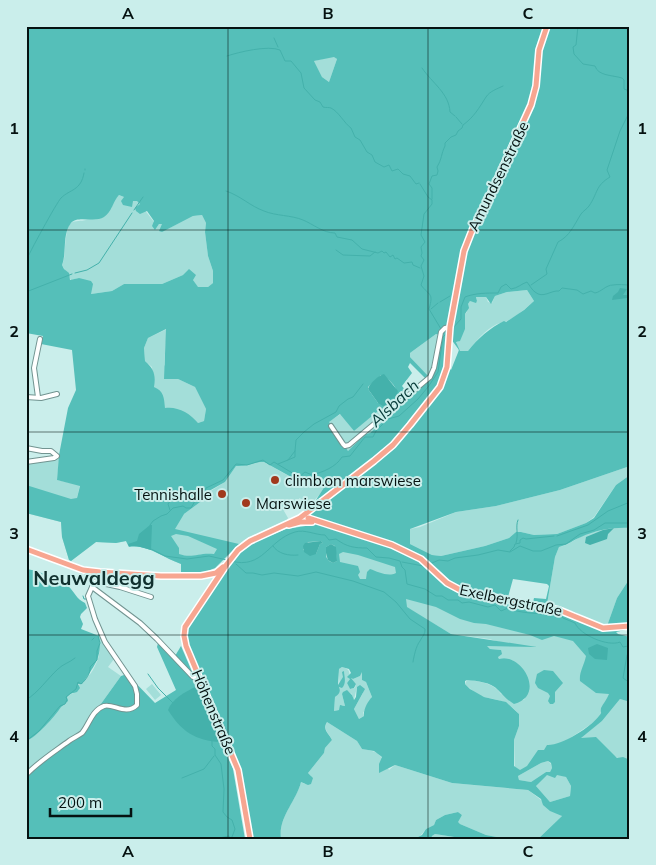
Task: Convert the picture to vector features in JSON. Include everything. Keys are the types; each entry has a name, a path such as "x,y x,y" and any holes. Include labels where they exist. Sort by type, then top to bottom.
{"main road":[{"name":"Amundsenstraße","path":"447,330 466,245 531,105 536,86 539,50 547,26"},
{"name":"Höhenstraße","path":"250,839 238,770 185,644 184,633 188,622 208,593 213,577 238,550 244,545 279,528 305,518 311,509 388,449 423,410 438,390 444,378 448,362 447,330"},
{"name":"Exelbergstraße","path":"305,518 356,535 383,541 428,564 447,583 462,591 559,610 603,628 630,626"},
{"path":"26,549 85,570 161,576 213,577"}],"street":[{"name":"Amundsenstraße","path":"331,426 343,444 345,446 349,445 428,380 447,330"},
{"path":"38,397 34,368 40,339"},
{"path":"26,397 57,394"},
{"path":"26,448 42,452 51,451 56,454 56,458 26,462"},
{"path":"26,775 43,760 80,734 94,714 103,706 108,705 117,709 127,709 134,708 137,705 135,686 105,642 95,619 88,596 92,581 85,570"},
{"path":"92,581 120,587 151,597"},
{"path":"92,586 140,623 193,677 200,680"}],"shaded area":[{"path":"26,26 630,26 630,466 560,490 496,506 456,512 410,529 410,544 432,555 441,556 485,546 509,538 516,532 534,535 557,534 594,518 616,485 630,475 630,528 599,531 559,547 555,557 547,604 575,612 607,626 617,598 630,578 630,629 616,632 630,637 630,702 620,699 602,721 581,738 596,737 617,758 623,757 630,760 630,839 538,839 562,816 550,811 543,805 541,799 528,790 452,783 395,765 379,773 379,764 382,757 374,751 362,749 357,741 327,722 326,729 332,740 308,773 313,778 311,784 308,785 301,782 282,824 281,839 252,839 241,770 189,647 187,632 191,621 243,549 286,529 312,525 313,519 310,513 319,504 316,500 326,482 321,477 314,481 307,477 302,483 264,462 236,466 225,482 209,491 207,497 184,514 175,529 239,544 215,568 205,572 181,573 181,564 149,549 129,547 126,541 116,543 96,542 71,561 69,560 62,537 61,522 26,513 26,485 71,499 77,498 80,486 57,480 59,455 68,408 76,390 72,350 41,344 43,336 26,333","holes":["334,57 337,59 329,82 322,77 314,61","119,195 124,197 121,201 123,205 132,207 133,201 137,201 140,204 135,208 136,211 140,214 147,211 154,221 152,226 155,230 159,224 162,224 159,231 162,232 193,216 202,215 206,223 205,232 208,256 213,271 213,283 208,287 198,287 193,280 196,275 189,269 183,275 162,284 124,284 112,291 91,294 93,284 91,281 79,278 70,280 69,273 62,265 68,227 74,221 100,219 109,212","527,290 534,301 506,322 504,321 489,330 468,351 460,351 456,342 460,341 465,329 465,314 469,308 468,304 470,301 476,303 476,297 486,297 491,304 495,296 507,292","166,329 164,379 178,379 195,387 206,409 204,421 198,423 183,411 165,408 162,393 154,387 154,372 145,361 144,348 148,338","436,334 439,335 431,373 428,376 410,357 410,353","451,339 459,350 451,370 449,367","410,363 428,381 410,396 402,386 412,373 408,367","381,375 392,383 397,394 389,400 378,403 368,387","378,411 385,420 370,433 365,434 348,451 329,422 340,414 354,431","176,534 188,536 217,549 214,554 188,556 179,554 179,548 171,536","321,541 323,543 320,544 316,554 303,550 308,542","331,544 335,546 337,561 333,563 326,557 326,547","343,552 358,555 395,567 396,573 386,574 370,569 367,572 366,579 360,579 358,575 360,572 358,566 340,562 339,554","513,579 547,584 549,586 546,599 534,598 533,602 508,597","406,599 436,607 460,619 474,623 486,624 530,635 542,640 554,636 573,641 586,656 580,681 596,693 609,694 601,708 601,714 575,735 560,742 547,745 544,750 538,750 527,766 520,770 514,766 514,740 519,726 519,714 506,702 484,697 470,689 465,684 465,681 479,681 492,685 514,704 524,699 529,692 530,684 527,676 515,662 499,659 498,657 502,654 501,650 490,649 487,646 537,647 451,634 407,607","342,667 349,669 351,673 347,677 350,679 347,683 350,689 354,688 356,684 351,678 360,676 362,672 362,680 366,682 372,697 366,706 364,716 359,719 354,709 365,689 360,685 357,687 354,700 347,690 343,692 345,706 340,705 339,710 334,711 335,697 339,693 339,687 342,688 345,680 344,671 342,672 343,677 338,685 339,669","548,761 551,763 552,768 550,772 546,772 531,782 519,780 518,776 541,763","547,775 555,778 557,775 566,777 571,786 570,796 550,802 536,786"]},
{"path":"334,56 337,59 329,82 322,77 314,61"},
{"path":"119,195 133,201 137,200 154,222 155,230 159,224 163,224 161,232 193,216 202,215 206,223 205,232 208,256 213,271 213,283 208,287 198,288 193,280 183,275 162,284 124,284 112,291 91,294 79,278 71,280 62,265 69,226 71,223 93,218 111,209 114,200"},
{"path":"620,288 627,289 623,295 627,295 627,298 612,300 613,296"},
{"path":"527,290 534,301 512,318 489,329 468,351 459,352 456,341 458,342 465,328 465,314 470,301 477,302 476,296 486,297 488,302 492,303 495,296 507,292"},
{"path":"167,329 164,365 178,379 195,387 206,409 204,421 198,423 165,408 154,387 152,367 145,361 144,348 148,338"},
{"path":"436,334 439,335 434,365 428,377 410,357 410,353"},
{"path":"384,374 398,391 396,397 389,400 389,404 383,406 378,403 368,389 374,380"},
{"path":"378,410 386,420 370,433 365,434 348,451 328,422 341,414 354,431"},
{"path":"59,459 57,480 80,485 76,502 184,514 207,497 209,492 225,482 236,466 264,462 301,483 307,476 314,481 321,477 326,482 323,490 306,507 300,498 284,511 288,518 287,520 244,540 215,568 205,572 181,573 181,564 149,549 129,547 126,541 116,543 96,542 71,561 69,560 62,537 61,522 26,513 26,463"},
{"path":"630,466 630,475 616,485 594,517 586,523 557,534 534,535 516,532 509,538 485,546 441,556 432,555 410,544 410,529 420,527 456,512 496,506 560,490"},
{"path":"152,525 151,550 129,546 128,544 137,541 139,534"},
{"path":"293,527 586,636 612,688 603,716 515,775 514,740 519,726 519,714 507,704 481,696 465,684 467,680 481,682 494,687 501,694 524,700 529,687 525,676 518,666 510,659 499,659 501,650 490,649 486,646 507,644 489,639 451,634 406,607 239,553 252,543"},
{"path":"623,527 630,528 630,578 617,598 607,626 575,612 547,604 555,557 559,547 590,533"},
{"path":"614,528 608,534 607,539 590,545 585,543 586,537"},
{"path":"321,541 323,543 320,544 316,554 310,556 304,552 303,546 305,543"},
{"path":"331,544 336,547 337,561 333,563 328,560 326,553 326,547"},
{"path":"26,569 42,573 60,581 68,586 85,603 87,608 80,617 83,624 81,629 99,636 100,650 96,662 82,684 78,684 80,688 77,692 70,694 67,697 68,701 45,726 35,736 26,741"},
{"path":"99,634 114,659 108,667 121,676 80,733 26,773 26,741 45,726 70,694 73,694 79,684 91,674 99,655"},
{"path":"158,643 194,681 195,687 233,769 245,839 26,839 26,773 80,733 121,676 127,674 155,703 176,690 157,647"},
{"path":"597,644 608,648 607,660 595,659 589,654 588,648"},
{"path":"181,646 193,674 175,656"},
{"path":"342,667 349,672 350,679 347,683 350,689 355,688 356,684 351,678 360,676 362,672 362,680 366,682 372,697 363,713 364,716 359,719 354,709 363,693 357,687 354,699 352,694 347,691 342,694 345,706 342,705 339,710 334,711 335,697 340,688 339,669"},
{"path":"544,670 553,671 563,683 555,692 555,702 553,704 550,704 548,701 550,696 548,693 538,688 535,683 537,674"},
{"path":"152,684 161,695 155,700 146,689"},
{"path":"195,687 221,742 204,740 190,734 178,724 168,710 176,699"},
{"path":"620,699 630,702 630,760 618,758 580,738 602,721"},
{"path":"327,722 357,741 362,749 379,755 389,770 395,765 452,783 528,790 562,816 538,839 507,839 486,835 457,822 462,815 458,812 445,815 436,820 434,825 414,839 281,839 282,823 301,782 305,784 311,776 308,773 332,740 326,730"},
{"path":"548,761 552,768 550,772 546,772 531,782 519,780 518,776"},
{"path":"547,774 566,777 571,786 570,796 550,802 536,786"},
{"path":"458,812 462,815 458,822 460,824 486,835 507,839 467,839 435,834 431,839 414,839 434,825 436,820 445,815"},
{"path":"435,834 467,839 431,839"}],"waterway":[{"path":"578,26 576,45 573,47 574,54 583,64 595,66 599,72 622,78 624,80 624,89 627,90 628,94"},
{"path":"274,38 278,47"},
{"path":"227,56 268,48 280,50 285,61 291,61 301,73 304,88 323,107 331,108 337,112 351,128 355,137 360,140 367,152 372,155 375,162 384,167 389,165 392,171 398,169 403,174 410,176 416,184 419,183"},
{"path":"422,68 447,99 450,112 455,116"},
{"path":"432,199 432,188 429,184 432,176 437,175 437,167 445,143 456,135 488,95 503,86"},
{"path":"531,285 547,274 546,269 558,242 569,233 581,214 589,206 599,187 610,177 607,170 620,131 630,111"},
{"path":"456,117 462,124"},
{"path":"26,261 58,202 64,195 78,186 83,179 84,173"},
{"path":"420,184 432,200 432,204 424,214 421,235 425,242 421,247 421,256 424,260 421,266 424,276 421,285 431,297 429,309 441,329"},
{"path":"226,191 264,211 303,220 322,230 335,233 337,237 352,240 362,249 378,253 386,252 390,257 393,255 395,259 397,258 404,263 412,262 413,265 420,268"},
{"path":"134,210 143,197"},
{"path":"75,273 87,270 99,263 132,213"},
{"path":"336,250 343,255 370,256 375,252"},
{"path":"26,292 72,274"},
{"name":"Alsbach","path":"452,329 461,319 461,307 465,297 477,294 498,293 501,287 506,284 511,289 527,282 534,291 541,295 559,291 562,288 577,290 583,294 591,291 595,293 610,285 630,285"},
{"path":"440,302 450,296"},
{"path":"431,309 438,303"},
{"name":"Alsbach","path":"150,525 173,508 183,506 191,508 195,501 204,496 206,488 223,480 236,464 247,465 263,460 270,465 274,462 299,477 305,472 312,475 325,471 336,464 342,457 350,456 365,437 373,437 376,431 388,419 399,416 428,387 438,372 443,337 449,331"},
{"path":"278,464 288,460 295,451 296,440 304,432 336,412 339,406 353,397 363,384"},
{"path":"288,460 295,457 295,451"},
{"path":"170,510 168,504 172,499"},
{"path":"557,536 588,525 608,511 630,502"},
{"path":"516,543 518,520"},
{"path":"432,563 439,560 448,561 498,550 510,552 520,546 533,551 541,551 556,545 566,544 580,534 594,530 605,523 630,523"},
{"path":"231,561 242,563 258,558 278,541 295,532 302,531 325,535 329,540 336,539 344,544 358,548 367,548 376,557 400,561 405,570 407,584 425,589 436,596 488,607 495,605 501,611 508,608 541,614 560,614 563,618 575,623 588,636 609,643 620,642 623,647 628,646 630,649"},
{"path":"510,551 523,538 554,536"},
{"path":"273,546 284,554 298,555"},
{"path":"151,549 165,556 187,559 209,556 227,560"},
{"path":"402,562 423,566"},
{"path":"236,564 246,573 262,575 274,573 298,576 316,572 353,581 384,592 396,602 410,619 425,629 416,648 413,662"},
{"path":"83,596 84,599 87,599"},
{"path":"26,741 39,731 60,706 65,704 66,697 76,689 78,682 81,684 86,679 90,672 90,667 97,660 97,651 100,643 99,634"},
{"path":"628,647 628,654"},
{"path":"627,655 623,678 630,683"},
{"path":"26,700 60,667 75,658"},
{"path":"148,674 158,688 173,703"},
{"path":"212,741 215,755 221,764 224,789 223,812 232,820 235,829 232,837 229,839"},
{"path":"182,778 204,769 214,756"},
{"path":"214,839 229,836 230,838"}],"place":[{"name":"climb.on marswiese","path":"275,480"},
{"name":"Tennishalle","path":"222,494"},
{"name":"Marswiese","path":"246,503"}],"district":[{"name":"Neuwaldegg","path":"94,577"}]}
